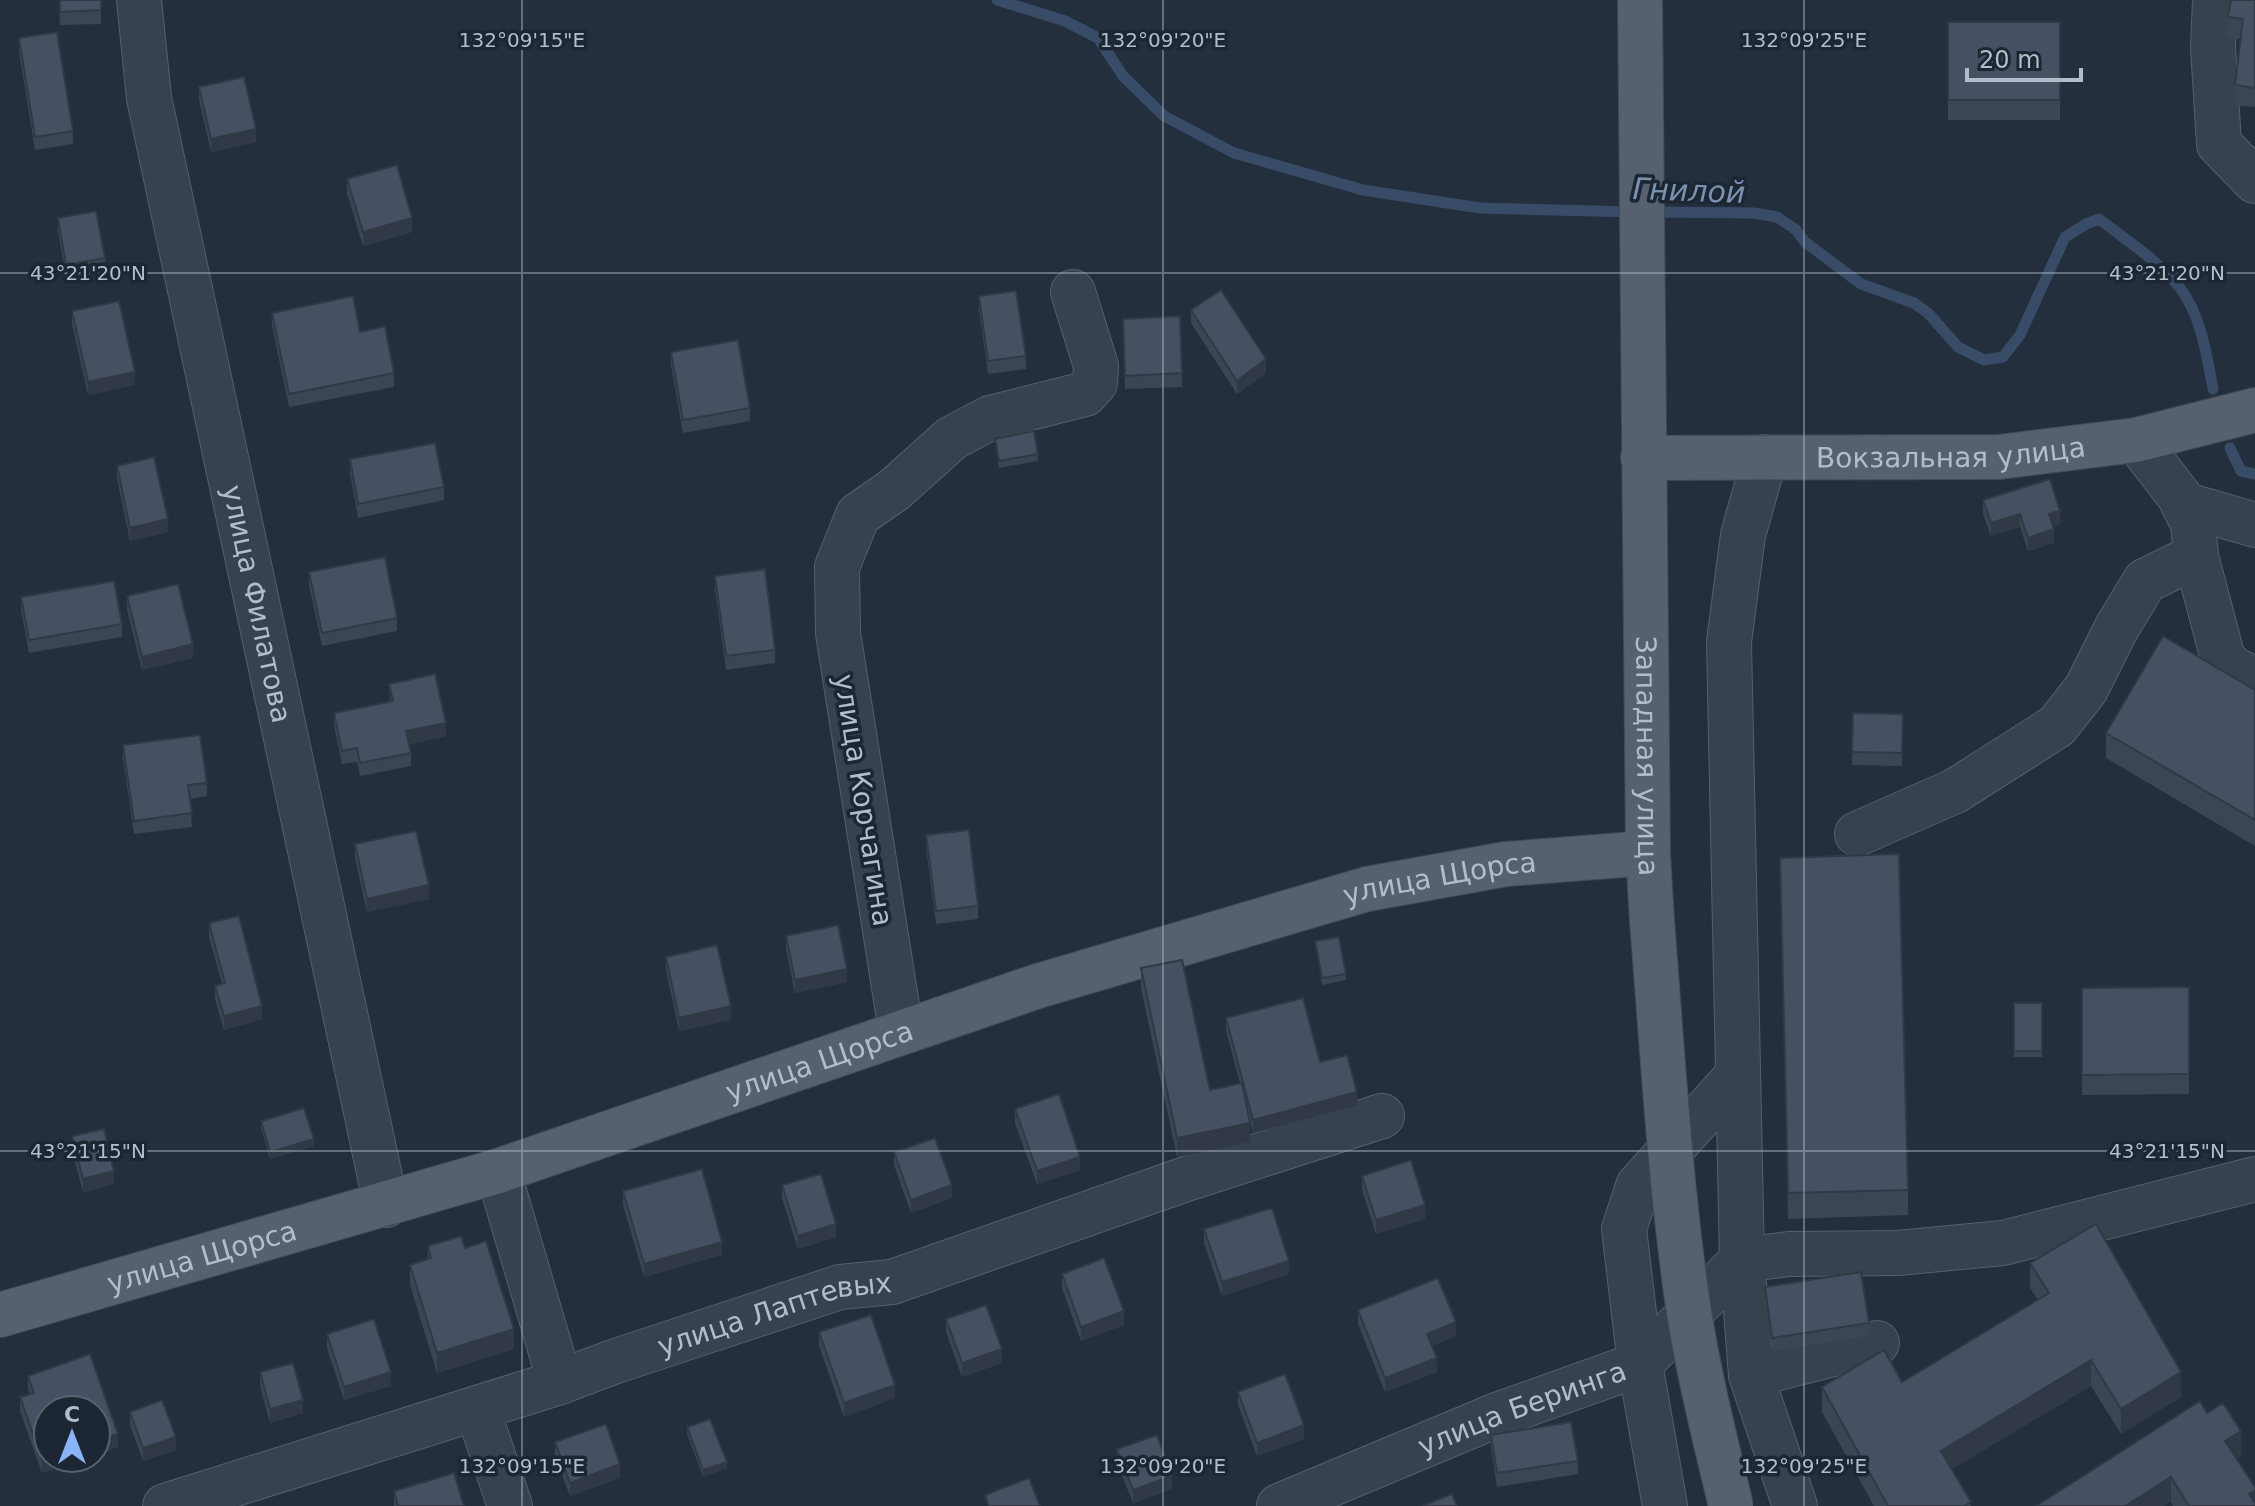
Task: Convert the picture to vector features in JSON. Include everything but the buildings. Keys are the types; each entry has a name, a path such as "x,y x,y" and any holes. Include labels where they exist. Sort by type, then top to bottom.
{"main road":[{"name":"Западная улица","path":"1640,0 1648,853 1652,921 1666,1103 1686,1291 1700,1370 1731,1506"},
{"name":"Вокзальная улица","path":"1643,458 1999,457 2136,440 2255,410"},
{"name":"улица Щорса","path":"0,1315 498,1171 1038,986 1367,889 1506,864 1648,853"}],"street":[{"name":"улица Филатова","path":"139,0 149,98 386,1205"},
{"path":"2215,0 2213,47 2219,144 2255,181"},
{"name":"улица Корчагина","path":"901,1031 838,633 837,567 858,515 894,490 952,438 990,418 1085,394 1095,383 1096,366 1073,292"},
{"path":"2136,440 2183,504 2193,524 2196,556 2223,659 2255,680"},
{"path":"1765,457 1743,535 1729,642 1742,1260 1751,1375 1795,1506"},
{"path":"2183,504 2255,525"},
{"path":"1857,834 1955,791 2057,726 2086,689 2116,629 2145,581 2196,556"},
{"name":"улица Беринга","path":"1279,1506 1497,1415 1640,1364 1624,1229 1638,1186 1737,1076"},
{"name":"улица Лаптевых","path":"165,1506 560,1382 826,1291 892,1282 1189,1178 1382,1116"},
{"path":"498,1171 560,1382"},
{"path":"1665,1506 1640,1364 1742,1260 1789,1254 1898,1253 2003,1243 2255,1179"},
{"path":"1751,1375 1877,1343"},
{"path":"477,1408 510,1506"}],"waterway":[{"name":"Гнилой","path":"997,0 1065,21 1098,38 1123,76 1164,116 1234,153 1363,190 1480,208 1635,212"},
{"name":"Гнилой","path":"1652,212 1754,213 1777,217 1861,284 1914,303 1928,313 1958,347 1984,360 2003,357 2020,335 2065,237 2099,219 2152,260 2180,288 2198,323 2213,389"},
{"name":"Гнилой","path":"2230,448 2241,471 2255,474"}]}
